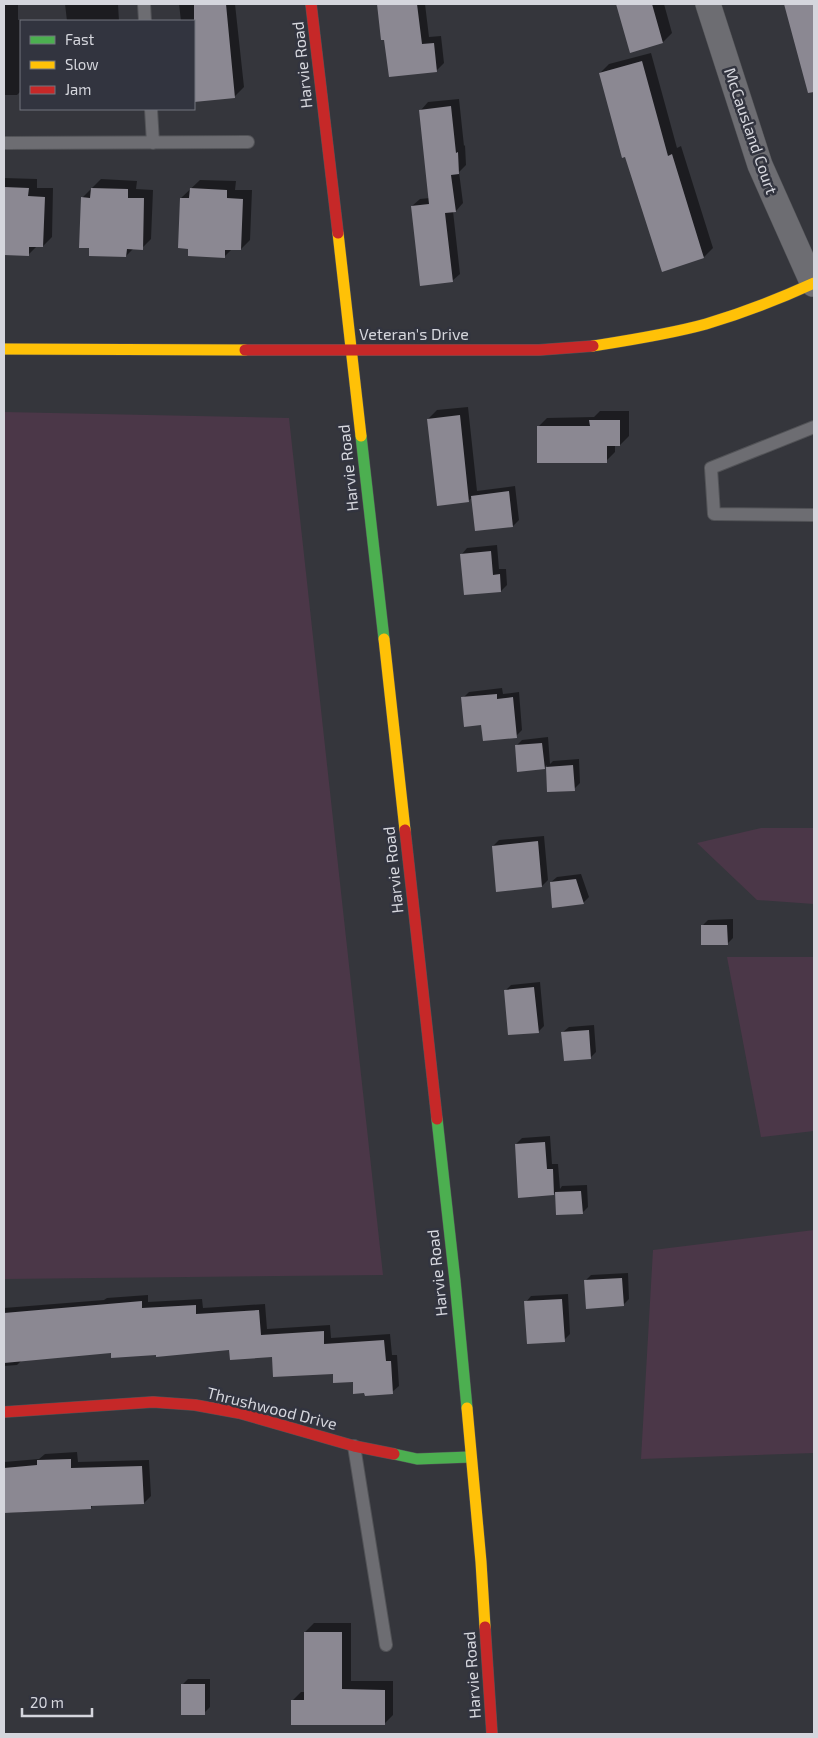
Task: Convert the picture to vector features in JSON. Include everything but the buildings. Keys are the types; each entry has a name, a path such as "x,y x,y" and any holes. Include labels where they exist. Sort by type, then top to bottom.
{"street":[{"name":"Harvie Road","path":"311,4 352,351 455,1281 481,1562 492,1734"},
{"name":"McCausland Court","path":"708,4 760,166 813,283"},
{"name":"Veteran's Drive","path":"4,350 352,351 539,350 584,347 631,340 705,324 771,302 813,283"},
{"name":"Thrushwood Drive","path":"4,1412 153,1402 196,1405 239,1413 354,1446 417,1459 470,1457"}],"lane":[{"path":"144,4 145,20"},
{"path":"151,110 153,143"},
{"path":"4,143 248,142"},
{"path":"814,428 711,468 714,514 814,515"},
{"path":"354,1446 386,1645"}],"shaded area":[{"path":"4,412 289,418 383,1275 4,1279"},
{"path":"761,828 814,828 814,904 757,900 697,843"},
{"path":"727,957 814,957 814,1131 761,1137"},
{"path":"814,1230 814,1453 641,1459 653,1250"}],"traffic: fast":[{"path":"361,436 384,639"},
{"path":"437,1119 467,1408"},
{"path":"394,1454 417,1459 470,1457"}],"traffic: slow":[{"path":"338,233 361,436"},
{"path":"593,346 664,334 706,324 788,295 814,283"},
{"path":"4,349 245,350"},
{"path":"384,639 405,830"},
{"path":"467,1408 485,1627"}],"traffic: jam":[{"path":"311,4 338,233"},
{"path":"245,350 539,350 593,346"},
{"path":"405,830 437,1119"},
{"path":"4,1412 153,1402 195,1405 239,1413 354,1446 394,1454"},
{"path":"485,1627 492,1734"}]}
